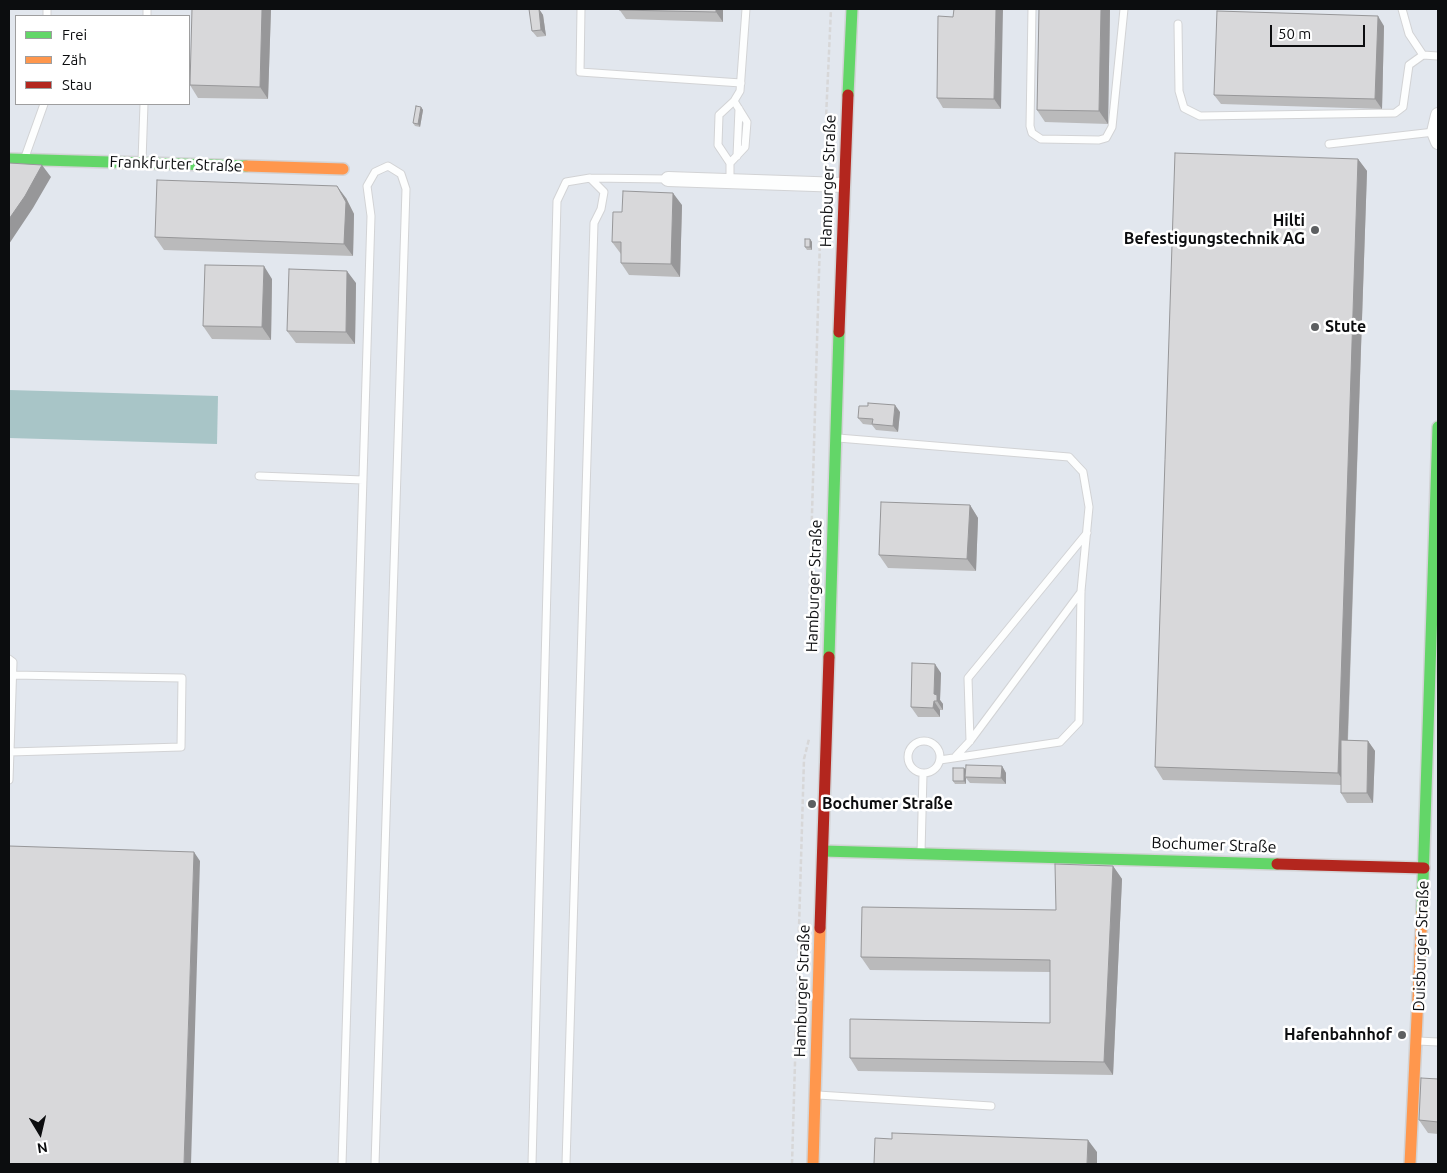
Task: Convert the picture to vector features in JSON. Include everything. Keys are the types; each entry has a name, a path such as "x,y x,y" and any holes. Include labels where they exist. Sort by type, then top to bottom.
{"street":[{"name":"Hamburger Straße","path":"813,1164 843,185 852,9"},
{"path":"1436,137 1438,115"},
{"name":"Frankfurter Straße","path":"9,159 343,169"},
{"path":"668,179 843,185"},
{"name":"Duisburger Straße","path":"1410,1164 1424,868 1438,427"},
{"name":"Bochumer Straße","path":"822,851 1424,868"}],"lane":[{"path":"581,9 580,72 741,83"},
{"path":"730,180 730,163 718,145 719,115 734,101 740,91 746,9"},
{"path":"1032,9 1030,126 1032,133 1042,139 1099,140 1106,138 1112,128 1124,9"},
{"path":"1402,9 1409,34 1423,55"},
{"path":"1178,24 1179,91 1184,108 1200,116 1260,117 1395,114 1403,107 1409,65 1423,55 1438,56"},
{"path":"730,163 745,148 747,122 734,101"},
{"path":"24,159 44,105"},
{"path":"142,164 144,105"},
{"path":"1329,144 1436,137"},
{"path":"342,1164 371,216 367,186 374,172 388,166 401,174 406,189 375,1164"},
{"path":"566,1164 594,223 601,209 604,192 590,178"},
{"path":"532,1164 557,201 566,182 590,178 668,179"},
{"path":"835,437 1068,457 1083,472 1089,507 1081,592 1079,722 1060,742 1031,748 956,756 940,760"},
{"path":"259,476 362,480"},
{"path":"970,740 968,678 1088,532"},
{"path":"956,756 1081,592"},
{"path":"9,659 13,662 9,780"},
{"path":"10,752 181,747 182,678 12,675"},
{"path":"920,741 928,741 935,745 940,752 940,760 937,767 931,772 923,774 916,772 910,766 907,759 908,751 913,744 920,741"},
{"path":"921,853 923,774"},
{"path":"1417,1041 1438,1042"},
{"path":"815,1094 991,1106"}],"path":[{"path":"827,159 826,118 831,9"},
{"path":"812,634 809,617 820,249 825,216"},
{"path":"792,1164 804,759 809,730"}],"shaded area":[{"path":"9,9 1438,9 1438,1164 9,1164"}],"water":[{"path":"9,390 218,396 217,444 9,438"}],"building":[{"path":"192,9 262,9 260,87 190,85"},
{"path":"529,9 539,9 541,30 532,31"},
{"path":"716,9 716,12 619,10"},
{"path":"954,9 996,9 994,99 937,98 938,16 953,17"},
{"path":"1039,9 1101,9 1099,111 1037,110"},
{"path":"1217,11 1378,16 1375,99 1214,95"},
{"path":"416,106 421,107 418,124 413,123"},
{"path":"1175,153 1358,159 1338,773 1155,767"},
{"path":"9,163 42,165 25,196 9,219"},
{"path":"157,180 337,186 346,202 344,244 155,237"},
{"path":"623,191 673,193 671,264 621,263 621,242 612,242 613,212 622,212"},
{"path":"805,239 810,239 810,247 805,247"},
{"path":"205,265 264,266 262,327 203,326"},
{"path":"289,269 347,271 346,332 287,331"},
{"path":"868,403 895,405 893,426 872,424 873,419 858,418 859,406 868,406"},
{"path":"881,502 970,505 967,559 879,555"},
{"path":"912,663 935,664 934,694 937,695 937,701 934,701 933,708 911,707"},
{"path":"1341,740 1368,741 1367,793 1341,793"},
{"path":"966,765 1002,766 1001,778 965,777"},
{"path":"953,768 964,768 964,781 953,781"},
{"path":"9,846 194,852 184,1164 9,1164"},
{"path":"1055,864 1113,866 1104,1062 850,1058 850,1019 1050,1023 1050,960 861,957 862,907 1056,910"},
{"path":"1421,1078 1438,1079 1438,1122 1419,1120"},
{"path":"892,1133 1088,1140 1087,1164 874,1164 875,1138 892,1139"}],"traffic: fast":[{"path":"848,95 852,9"},
{"path":"9,159 246,166"},
{"path":"829,657 839,332"},
{"path":"1422,912 1438,427"},
{"path":"823,851 1277,864"}],"traffic: slow":[{"path":"246,166 343,169"},
{"path":"1410,1164 1422,912"},
{"path":"813,1164 820,928"}],"traffic: jam":[{"path":"839,332 848,95"},
{"path":"820,928 829,657"},
{"path":"1277,864 1424,868"}],"place":[{"name":"Hilti Befestigungstechnik AG","path":"1315,230"},
{"name":"Stute","path":"1315,327"},
{"name":"Bochumer Straße","path":"812,804"},
{"name":"Hafenbahnhof","path":"1402,1035"}]}
